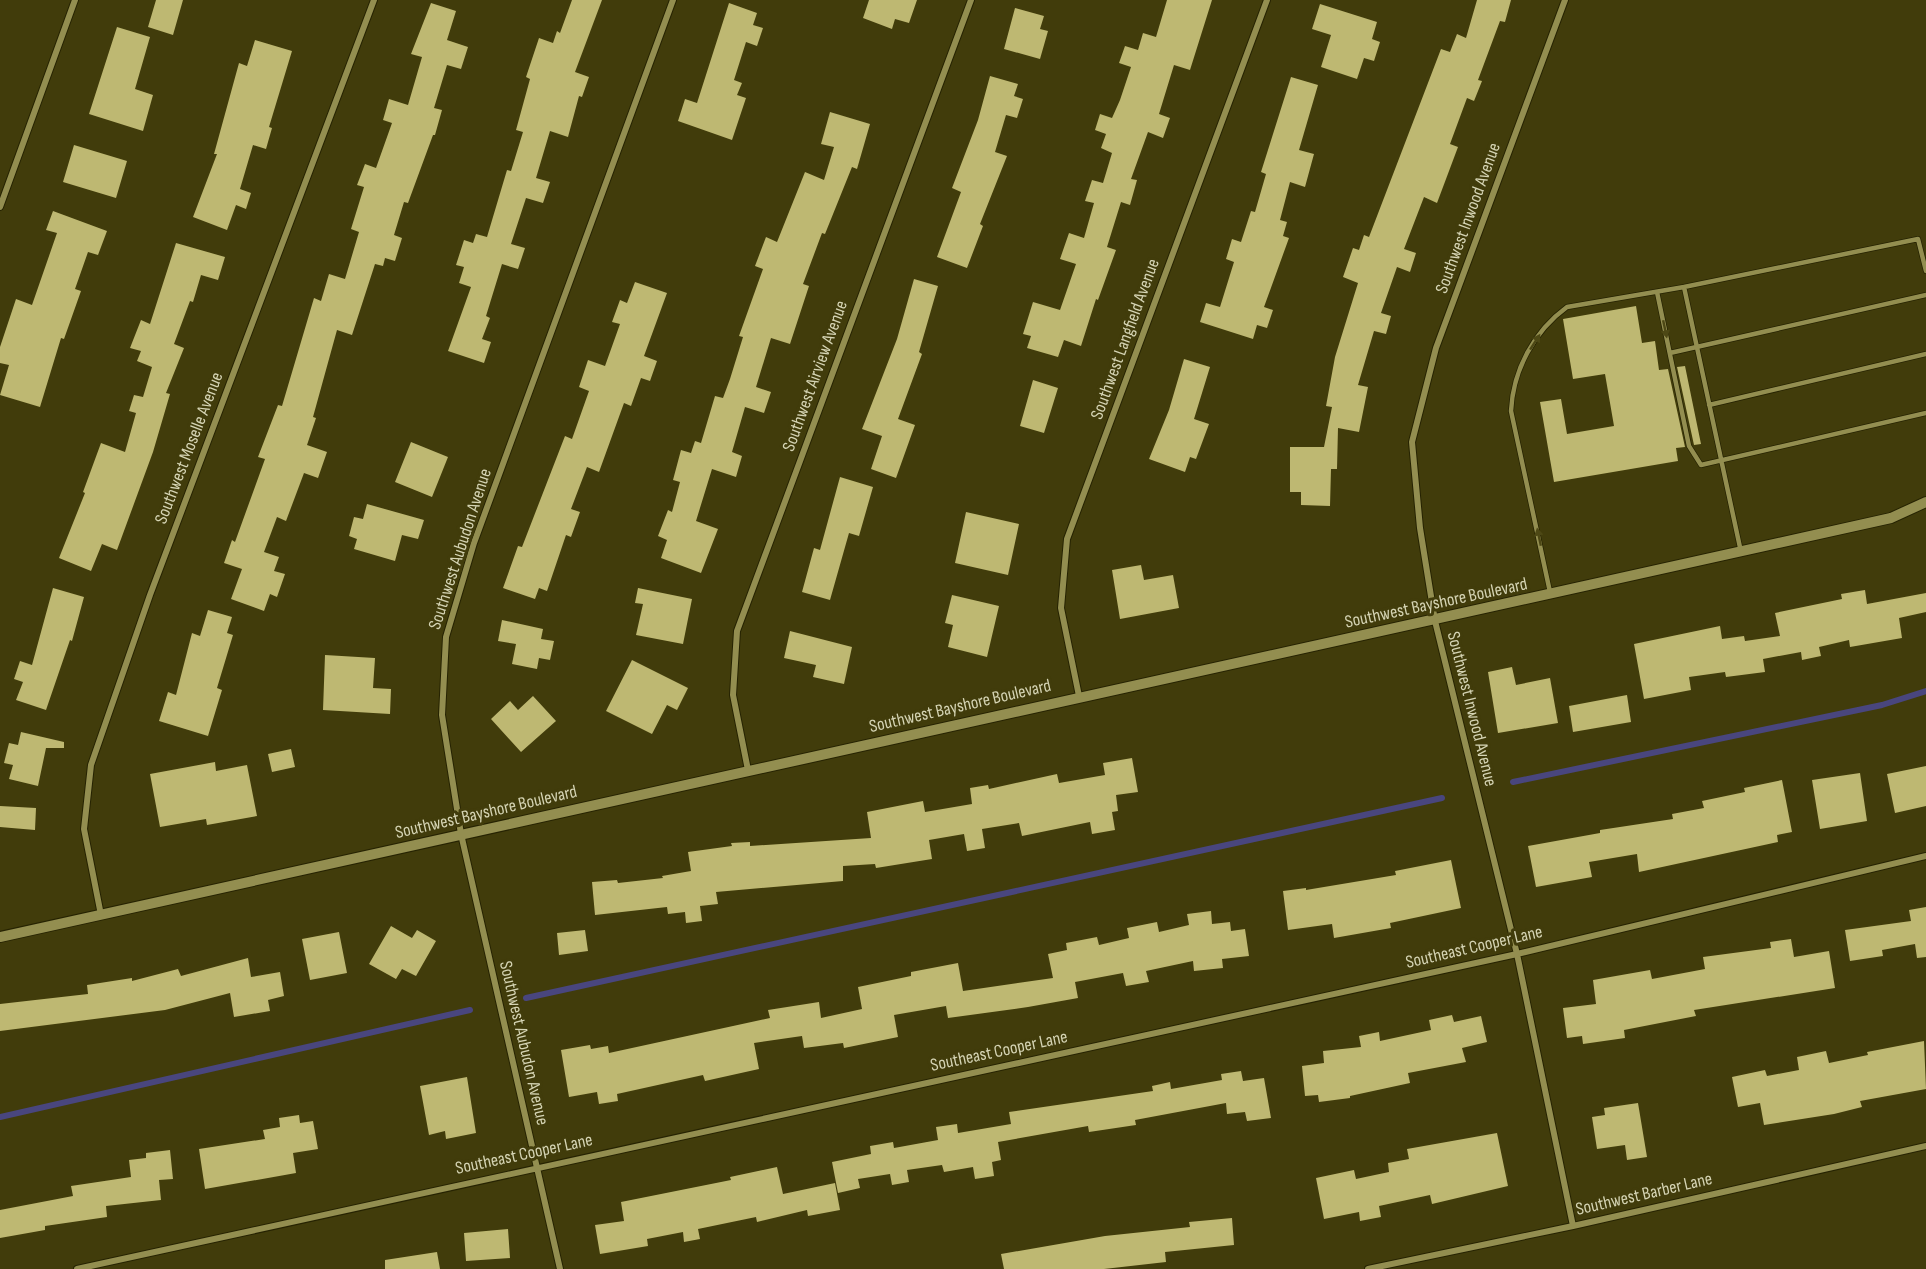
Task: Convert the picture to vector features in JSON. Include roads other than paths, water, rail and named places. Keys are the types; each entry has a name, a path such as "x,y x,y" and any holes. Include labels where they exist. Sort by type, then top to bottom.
{"street":[{"path":"0,207 75,0"},
{"name":"Southwest Moselle Avenue","path":"101,915 84,829 92,765 154,584 374,0"},
{"name":"Southwest Aubudon Avenue","path":"560,1269 461,834 442,715 446,637 474,543 673,0"},
{"name":"Southwest Airview Avenue","path":"748,770 733,695 737,631 971,0"},
{"name":"Southwest Langfield Avenue","path":"1079,696 1061,608 1067,538 1268,0"},
{"name":"Southwest Inwood Avenue","path":"1565,0 1436,348 1412,442 1420,528 1435,621 1516,954 1572,1226"},
{"name":"Southwest Bayshore Boulevard","path":"0,937 1079,696 1551,595 1891,518 1926,502"},
{"name":"Southeast Cooper Lane","path":"77,1269 537,1166 1516,954 1926,856"},
{"name":"Southwest Barber Lane","path":"1368,1269 1572,1226 1926,1146"}],"lane":[{"path":"1551,595 1511,411 1512,391 1520,366 1551,318 1567,307 1684,287 1918,239 1926,271"},
{"path":"1684,287 1741,552"},
{"path":"1657,292 1689,446 1701,465 1926,413"},
{"path":"1670,353 1926,295"},
{"path":"1709,405 1926,354"}],"waterway":[{"path":"1513,782 1882,705 1926,691"},
{"path":"526,998 1442,798"},
{"path":"0,1117 470,1010"}]}
